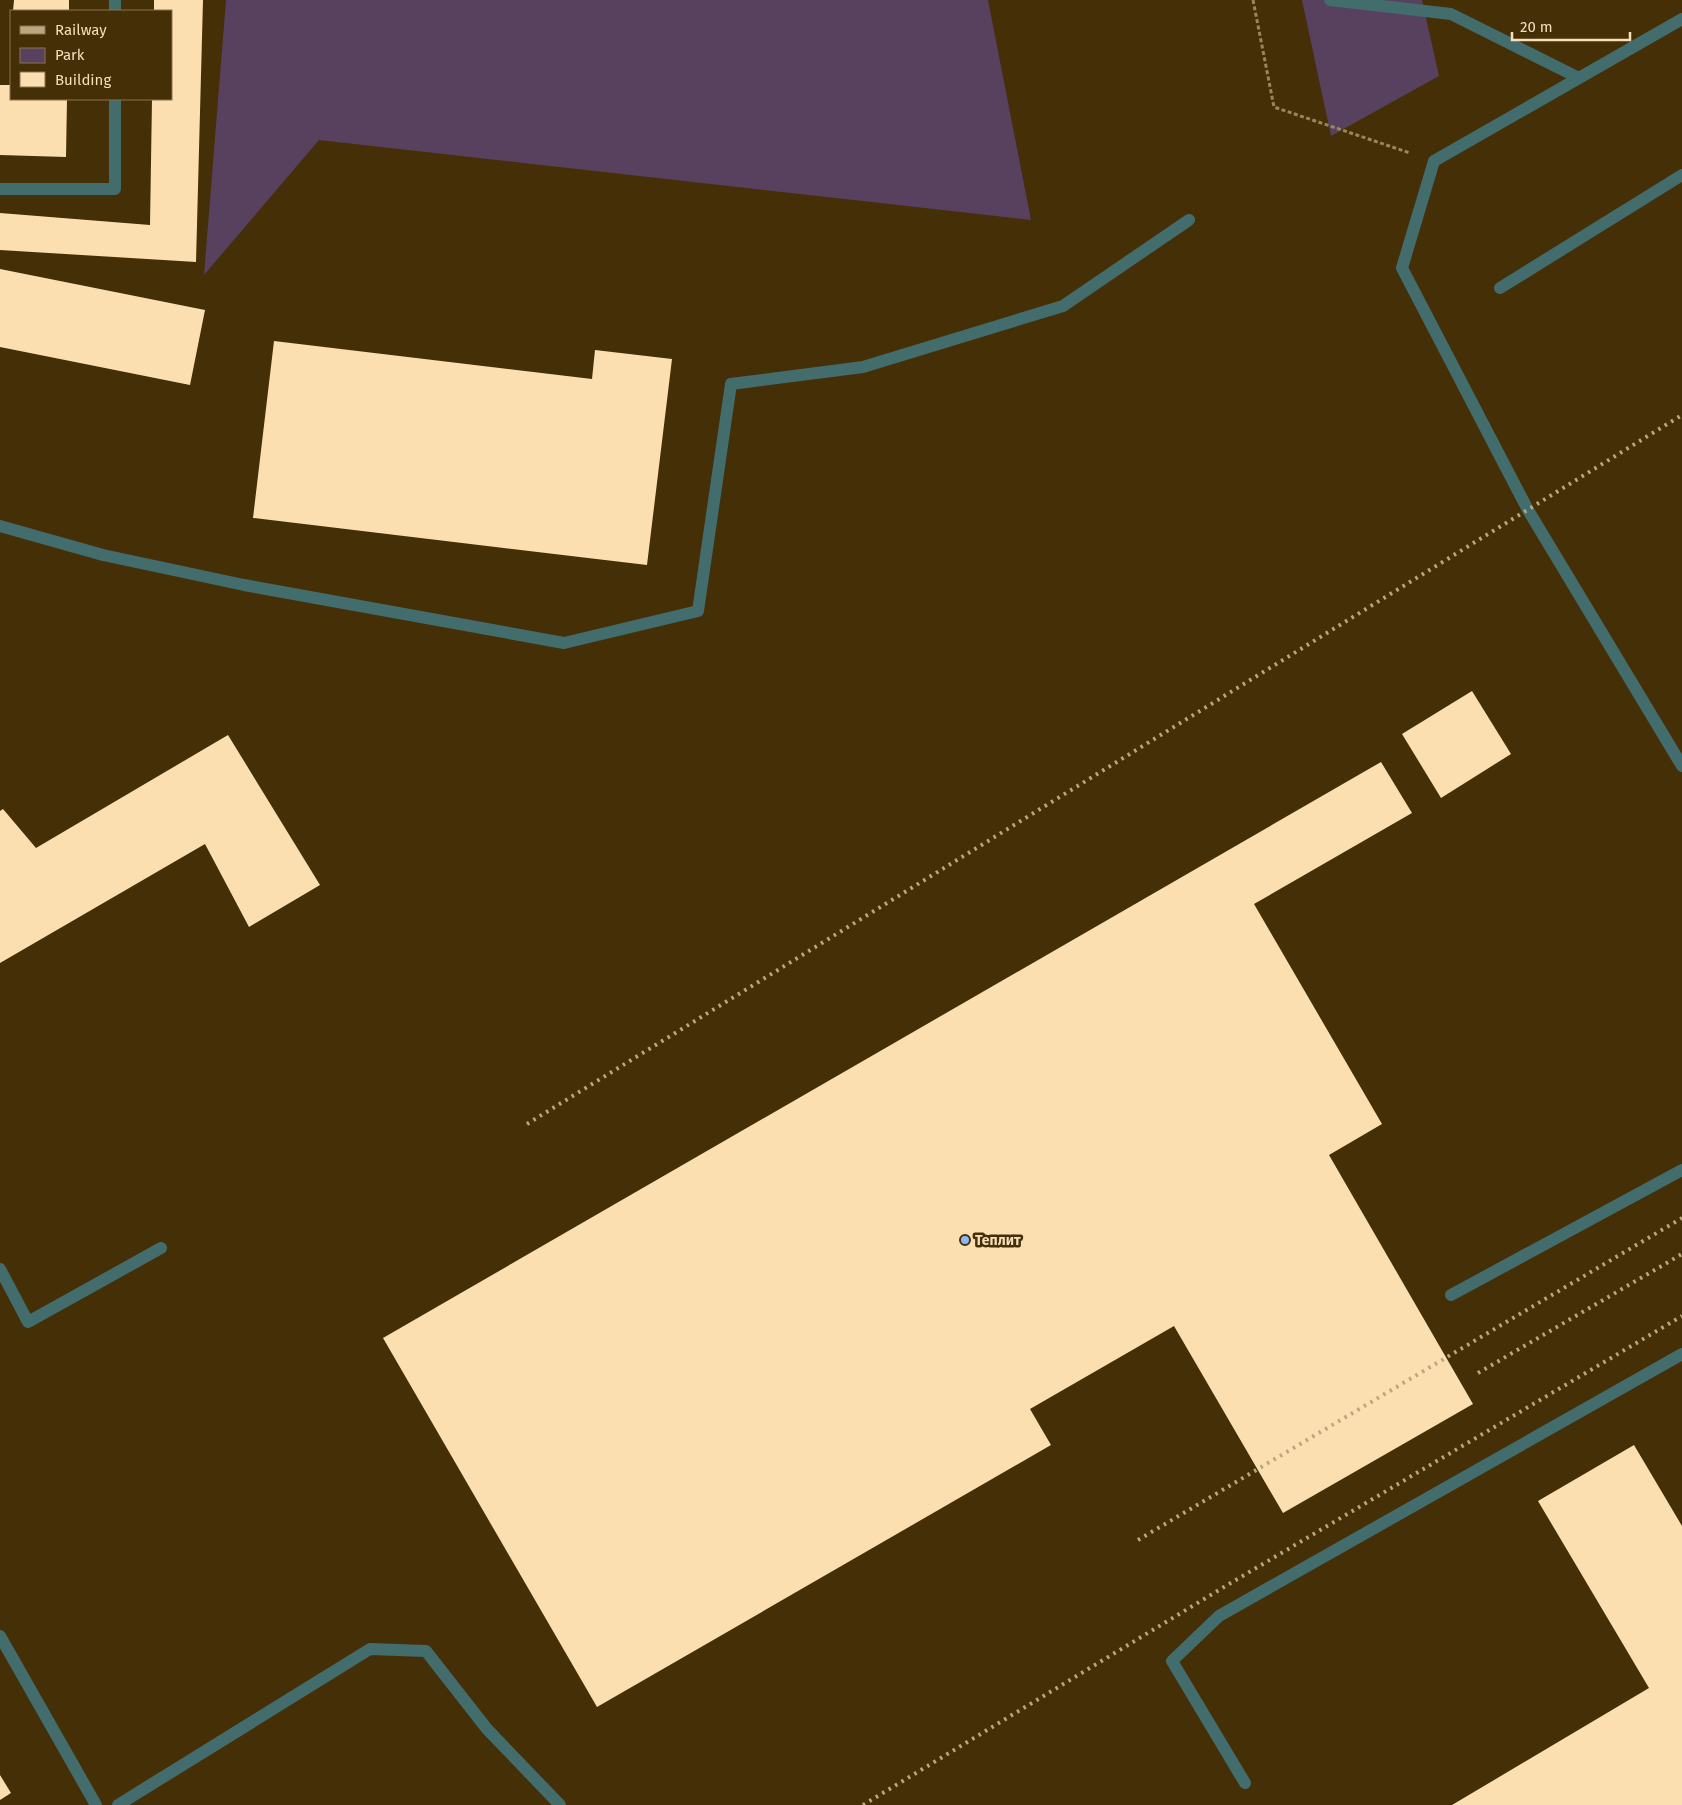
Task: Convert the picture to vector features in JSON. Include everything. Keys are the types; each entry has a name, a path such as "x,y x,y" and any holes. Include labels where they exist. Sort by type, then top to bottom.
{"lane":[{"path":"1330,0 1451,14 1579,78"},
{"path":"1682,19 1434,161 1402,268 1528,510 1682,766"},
{"path":"0,189 115,189 115,100"},
{"path":"1500,288 1682,175"},
{"path":"0,526 103,555 244,585 564,643 698,611 731,384 864,367 1064,306 1189,220"},
{"path":"1451,1296 1682,1170"},
{"path":"0,1268 28,1322 161,1248"},
{"path":"1245,1783 1172,1661 1219,1616 1682,1354"},
{"path":"0,1636 96,1805"},
{"path":"118,1805 370,1649 426,1652 487,1729 560,1805"}],"path":[{"path":"1253,0 1274,107 1434,161"}],"green space":[{"path":"226,0 988,0 1031,220 319,140 204,275"},
{"path":"1302,0 1422,0 1439,76 1331,136"}],"building":[{"path":"14,0 69,0 69,10 13,10"},
{"path":"154,0 203,0 196,262 0,250 0,213 150,225 152,100 172,100 172,10 154,10"},
{"path":"0,85 10,85 10,100 67,100 66,157 0,155"},
{"path":"0,269 205,310 190,385 0,347"},
{"path":"274,341 592,379 595,350 672,359 647,565 253,518"},
{"path":"1472,691 1511,754 1441,798 1402,734"},
{"path":"228,735 320,885 249,927 205,844 0,963 0,811 3,809 36,848"},
{"name":"Теплит","path":"1381,762 1412,813 1254,904 1382,1124 1329,1155 1473,1404 1283,1513 1174,1326 1030,1409 1051,1445 597,1707 383,1338"},
{"path":"1634,1445 1682,1526 1682,1805 1452,1805 1649,1688 1538,1501"},
{"path":"0,1775 11,1793 0,1800"}],"railway":[{"path":"527,1124 1682,415"},
{"path":"1138,1540 1682,1218"},
{"path":"1478,1373 1682,1254"},
{"path":"863,1805 1224,1587 1682,1316"}],"place":[{"name":"Теплит","path":"965,1240"}]}
